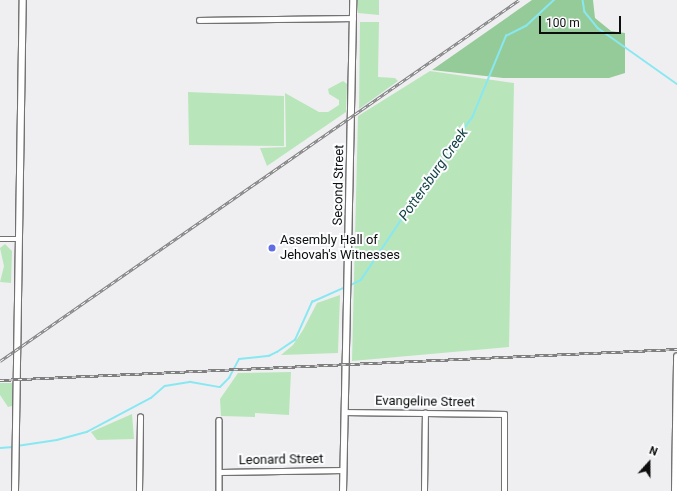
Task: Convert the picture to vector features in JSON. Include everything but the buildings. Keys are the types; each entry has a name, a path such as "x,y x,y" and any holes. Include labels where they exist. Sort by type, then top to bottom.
{"street":[{"path":"15,491 23,0"},
{"name":"Second Street","path":"343,491 353,0"},
{"path":"199,20 353,18"},
{"path":"0,239 18,239"},
{"path":"675,491 677,357"},
{"name":"Evangeline Street","path":"345,412 504,414 504,491"},
{"path":"424,491 425,413"},
{"path":"139,491 140,417"},
{"path":"219,420 219,491"},
{"name":"Leonard Street","path":"220,472 343,470"}],"green space":[{"path":"357,0 379,0 379,15 358,13"},
{"path":"532,0 593,0 595,18 611,31 625,33 625,73 609,78 503,78 432,70"},
{"path":"360,22 379,22 378,77 395,78 398,81 359,109"},
{"path":"430,71 514,83 509,347 352,361 358,116"},
{"path":"343,81 347,84 346,112 267,166 260,148 286,147 285,93 319,112 328,112 339,105 339,100 329,94 328,89"},
{"path":"188,92 284,96 284,146 189,145"},
{"path":"5,244 12,251 11,283 0,282 4,266 0,248"},
{"path":"340,295 338,353 281,355 293,345 303,330 317,303"},
{"path":"291,372 289,415 255,413 255,417 221,416 220,399 238,373"},
{"path":"0,383 12,383 12,406 8,407 0,395"},
{"path":"132,414 134,439 97,440 91,432"}],"waterway":[{"name":"Pottersburg Creek","path":"349,286 361,280 423,187 448,156 457,137 472,118 506,36 526,26 554,0"},
{"name":"Pottersburg Creek","path":"583,0 585,12 598,28 677,84"},
{"name":"Pottersburg Creek","path":"17,446 57,440 87,432 151,398 165,386 191,382 220,387 229,378 239,359 269,356 295,340 312,302 345,287"},
{"name":"Pottersburg Creek","path":"0,448 13,447"}],"railway":[{"path":"0,361 519,0"},
{"path":"0,380 677,349"}],"place":[{"name":"Assembly Hall of Jehovah's Witnesses","path":"272,248"}]}
